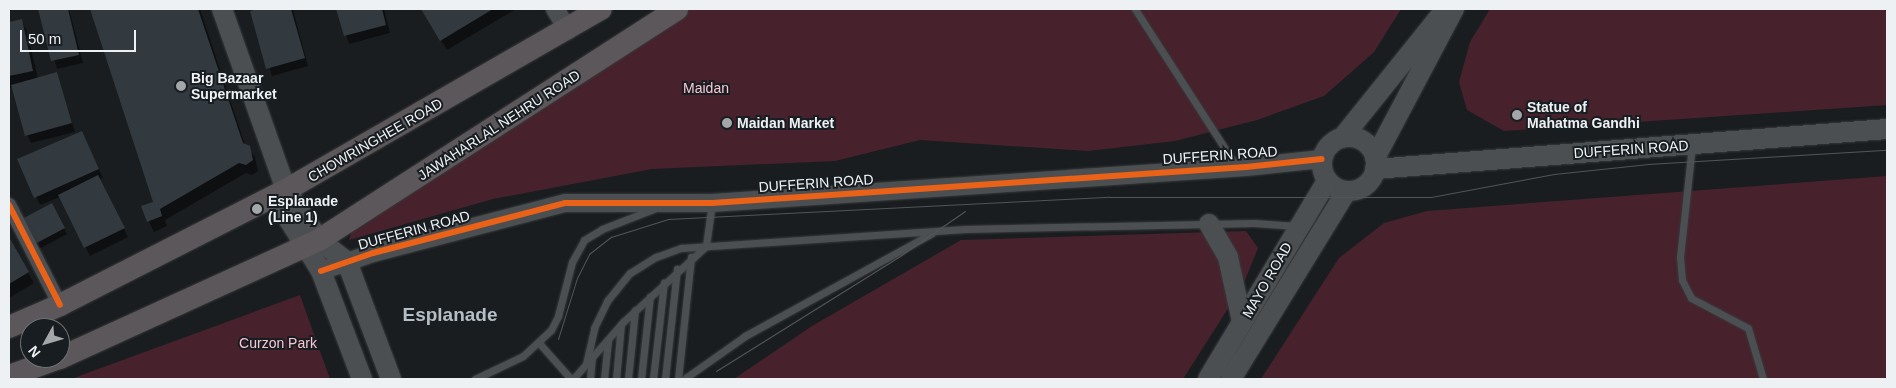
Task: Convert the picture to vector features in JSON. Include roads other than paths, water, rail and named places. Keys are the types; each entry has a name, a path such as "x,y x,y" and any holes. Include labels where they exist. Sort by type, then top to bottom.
{"main road":[{"path":"222,9 280,193 312,244 362,379"},
{"name":"CHOWRINGHEE ROAD","path":"9,328 60,305 280,193 568,30 601,9"},
{"name":"JAWAHARLAL NEHRU ROAD","path":"312,244 677,9"},
{"path":"1446,9 1342,138 1329,146 1322,159 1327,181 1346,192 1362,188 1454,9"},
{"name":"DUFFERIN ROAD","path":"1375,164 1692,145 1887,130"},
{"path":"1342,138 1364,142 1375,164"},
{"name":"MAYO ROAD","path":"1208,379 1298,226 1327,181"},
{"name":"MAYO ROAD","path":"1231,379 1346,192"},
{"path":"1209,224 1228,257 1242,322"},
{"path":"312,244 347,262 391,379"},
{"path":"70,353 312,244"},
{"path":"9,376 32,368"}],"street":[{"path":"556,9 568,30"},
{"name":"DUFFERIN ROAD","path":"321,271 347,262 565,203 712,203 1237,168 1322,159"},
{"path":"9,205 60,305"}],"lane":[{"path":"1135,9 1237,168"},
{"path":"1692,145 1680,257 1682,280 1692,298 1748,328 1763,379"},
{"path":"475,379 504,367 539,342 558,316 572,262 584,240 602,229 668,203"},
{"path":"539,342 572,379 579,376 592,356 621,324 677,269 706,246 712,203"},
{"path":"586,364 594,328 607,301 630,273 656,257 681,248 934,231 1209,224 1298,226"},
{"path":"684,379 745,336 934,231"},
{"path":"678,379 691,257"},
{"path":"666,379 677,269"},
{"path":"653,379 664,283"},
{"path":"641,379 650,296"},
{"path":"628,379 635,310"},
{"path":"616,379 621,324"},
{"path":"604,379 608,339"},
{"path":"590,379 592,356"}],"tram line":[{"path":"558,339 577,278 589,254 611,237 668,219 1109,197 1431,197 1554,174 1648,164 1887,150"},
{"path":"716,371 900,256 965,211"}],"place":[{"name":"Big Bazaar Supermarket","path":"181,86"},
{"name":"Statue of Mahatma Gandhi","path":"1517,115"},
{"name":"Maidan Market","path":"727,123"},
{"name":"Esplanade (Line 1)","path":"257,209"}],"district":[{"name":"Esplanade","path":"450,315"}],"park label":[{"name":"Maidan","path":"706,88"},
{"name":"Curzon Park","path":"278,343"}]}
